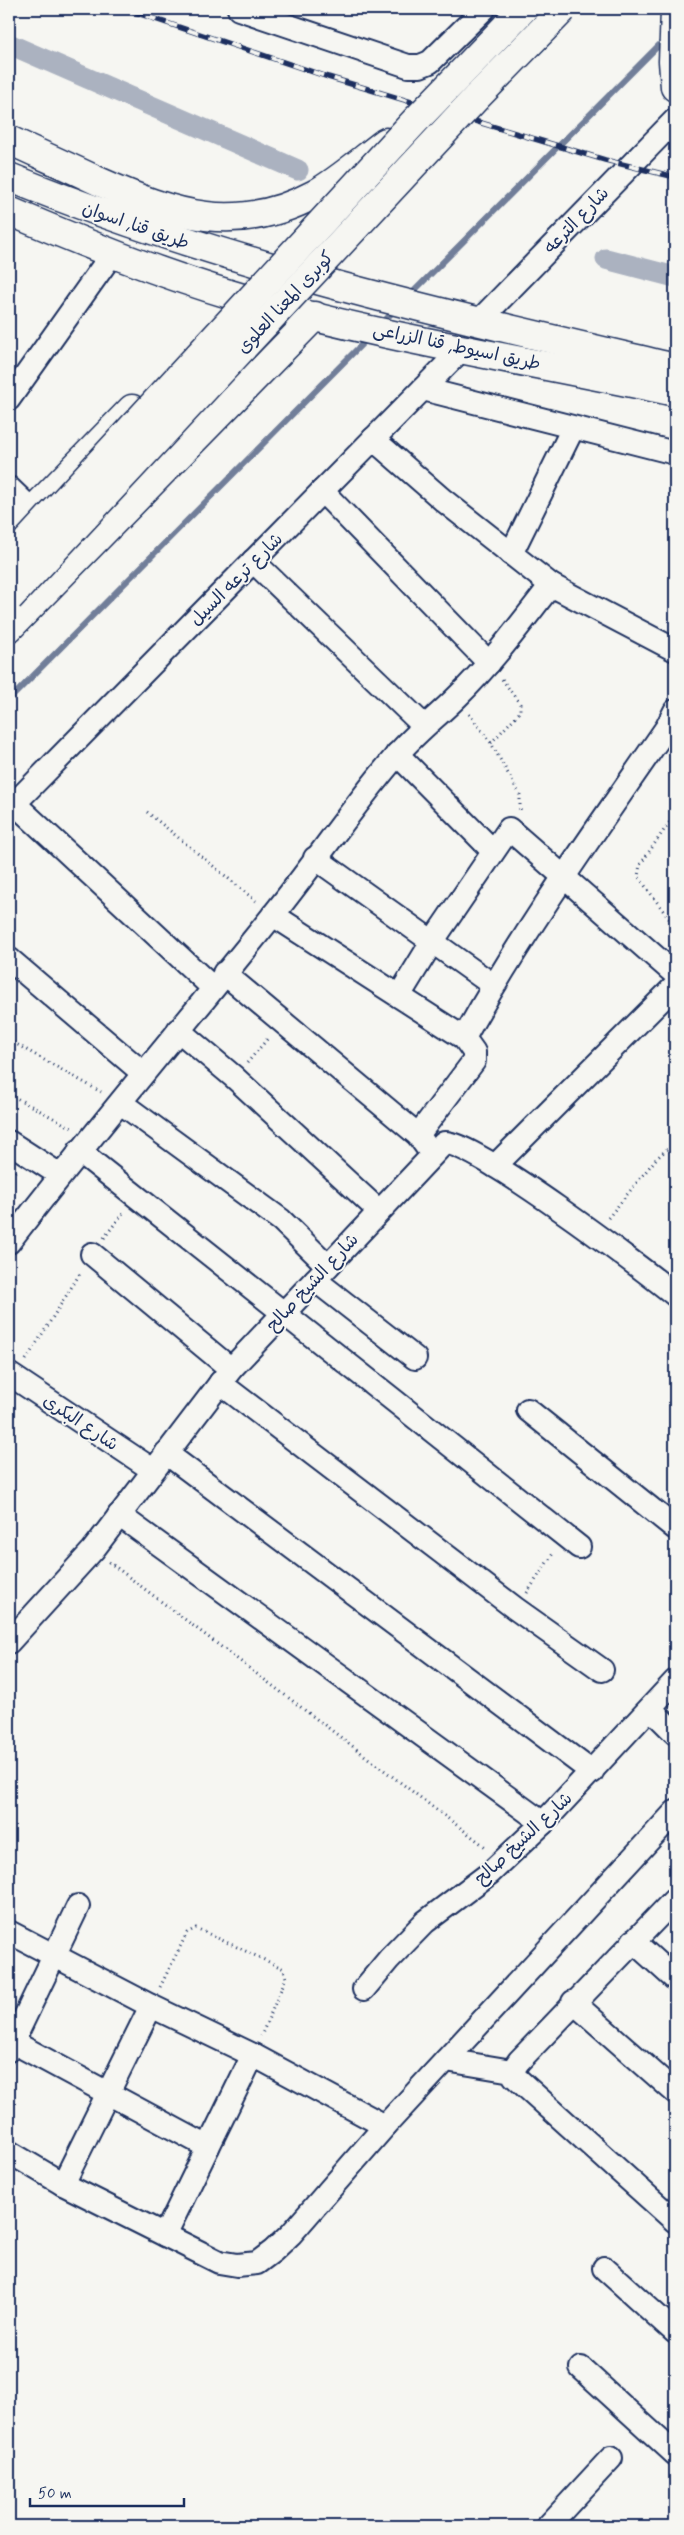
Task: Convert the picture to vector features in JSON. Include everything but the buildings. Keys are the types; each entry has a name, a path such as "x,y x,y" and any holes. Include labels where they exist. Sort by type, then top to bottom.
{"highway":[{"name":"كوبرى المعنا العلوى","path":"9,561 415,121 523,9"},
{"name":"كوبرى المعنا العلوى","path":"9,598 469,105 563,9"},
{"path":"675,11 673,61 675,87"},
{"path":"9,140 148,203 182,214 218,218 253,216 285,207 316,194 415,121"},
{"name":"طريق قنا, اسوان","path":"9,177 76,205 170,238 266,266"},
{"name":"طريق قنا, اسوان","path":"9,211 112,254 239,297"},
{"path":"9,535 239,297 266,266"},
{"name":"طريق اسيوط, قنا الزراعى","path":"266,266 478,322 675,368"},
{"name":"طريق اسيوط, قنا الزراعى","path":"239,297 315,316 675,392"},
{"path":"9,628 315,316"}],"street":[{"path":"239,9 408,66 420,66 430,62 484,9"},
{"name":"شارع الترعه","path":"478,322 675,120"},
{"path":"9,399 112,254"},
{"name":"شارع ترعه السيل","path":"12,807 463,348"},
{"path":"423,389 675,453"},
{"path":"512,554 573,428"},
{"path":"373,439 443,500 551,585 675,650"},
{"path":"9,488 34,511"},
{"path":"322,491 489,663"},
{"path":"254,561 424,726"},
{"path":"9,1242 85,1144 121,1103 218,980 273,915 315,858 397,754 424,726 457,698 489,663 551,585"},
{"path":"464,1038 493,985 564,877 673,724"},
{"path":"397,754 493,851"},
{"path":"12,807 218,980 283,1022 418,1135 432,1154"},
{"path":"399,996 432,942 509,829 675,974"},
{"path":"315,858 493,985"},
{"path":"273,915 464,1038 474,1052 474,1061 418,1135"},
{"path":"9,959 144,1073"},
{"path":"495,1166 675,986"},
{"path":"178,1030 234,1077 380,1211"},
{"path":"121,1103 281,1220 321,1273 415,1358"},
{"path":"9,1142 29,1153 60,1175"},
{"name":"شارع الشيخ صالح","path":"9,1642 93,1550 226,1376 442,1144 450,1142 495,1166 674,1289"},
{"path":"85,1144 136,1194 572,1541"},
{"path":"92,1254 226,1376 516,1609 602,1670"},
{"name":"شارع البكرى","path":"12,1376 160,1462 592,1772"},
{"path":"528,1410 675,1528"},
{"path":"118,1515 543,1823"},
{"name":"شارع الشيخ صالح","path":"364,1988 425,1922 504,1862 592,1772 675,1681"},
{"path":"651,1709 675,1733"},
{"path":"9,2152 63,2184 219,2262 237,2265 257,2263 291,2234 385,2126 675,1812"},
{"path":"512,2072 519,2061 573,2002 675,1899"},
{"path":"78,1906 55,1957 10,2044 208,2148"},
{"path":"9,1932 151,2006 253,2055 385,2126"},
{"path":"634,1941 675,1979"},
{"path":"573,2002 675,2092"},
{"path":"63,2184 151,2006"},
{"path":"165,2235 253,2055"},
{"path":"446,2060 512,2072 514,2076 675,2221"},
{"path":"604,2268 675,2332"},
{"path":"581,2368 675,2454"},
{"path":"548,2526 611,2458"}],"path":[{"path":"489,663 520,704 520,712 491,743"},
{"path":"457,698 491,743 520,795 520,812 509,829"},
{"path":"146,812 273,915"},
{"path":"675,814 640,865 638,876 675,928"},
{"path":"234,1077 283,1022"},
{"path":"9,1040 121,1103"},
{"path":"9,1094 85,1144"},
{"path":"594,1234 656,1159 675,1142"},
{"path":"12,1376 92,1254 136,1194"},
{"path":"516,1609 572,1541"},
{"path":"93,1550 504,1862"},
{"path":"151,2006 187,1933 196,1928 284,1969 286,1978 253,2055"}],"waterway":[{"path":"409,296 665,39"},
{"path":"9,44 298,170"},
{"path":"606,259 675,277"},
{"path":"381,324 397,308"},
{"path":"9,700 369,337"}],"railway":[{"path":"125,9 328,77 605,160 675,177"}]}
